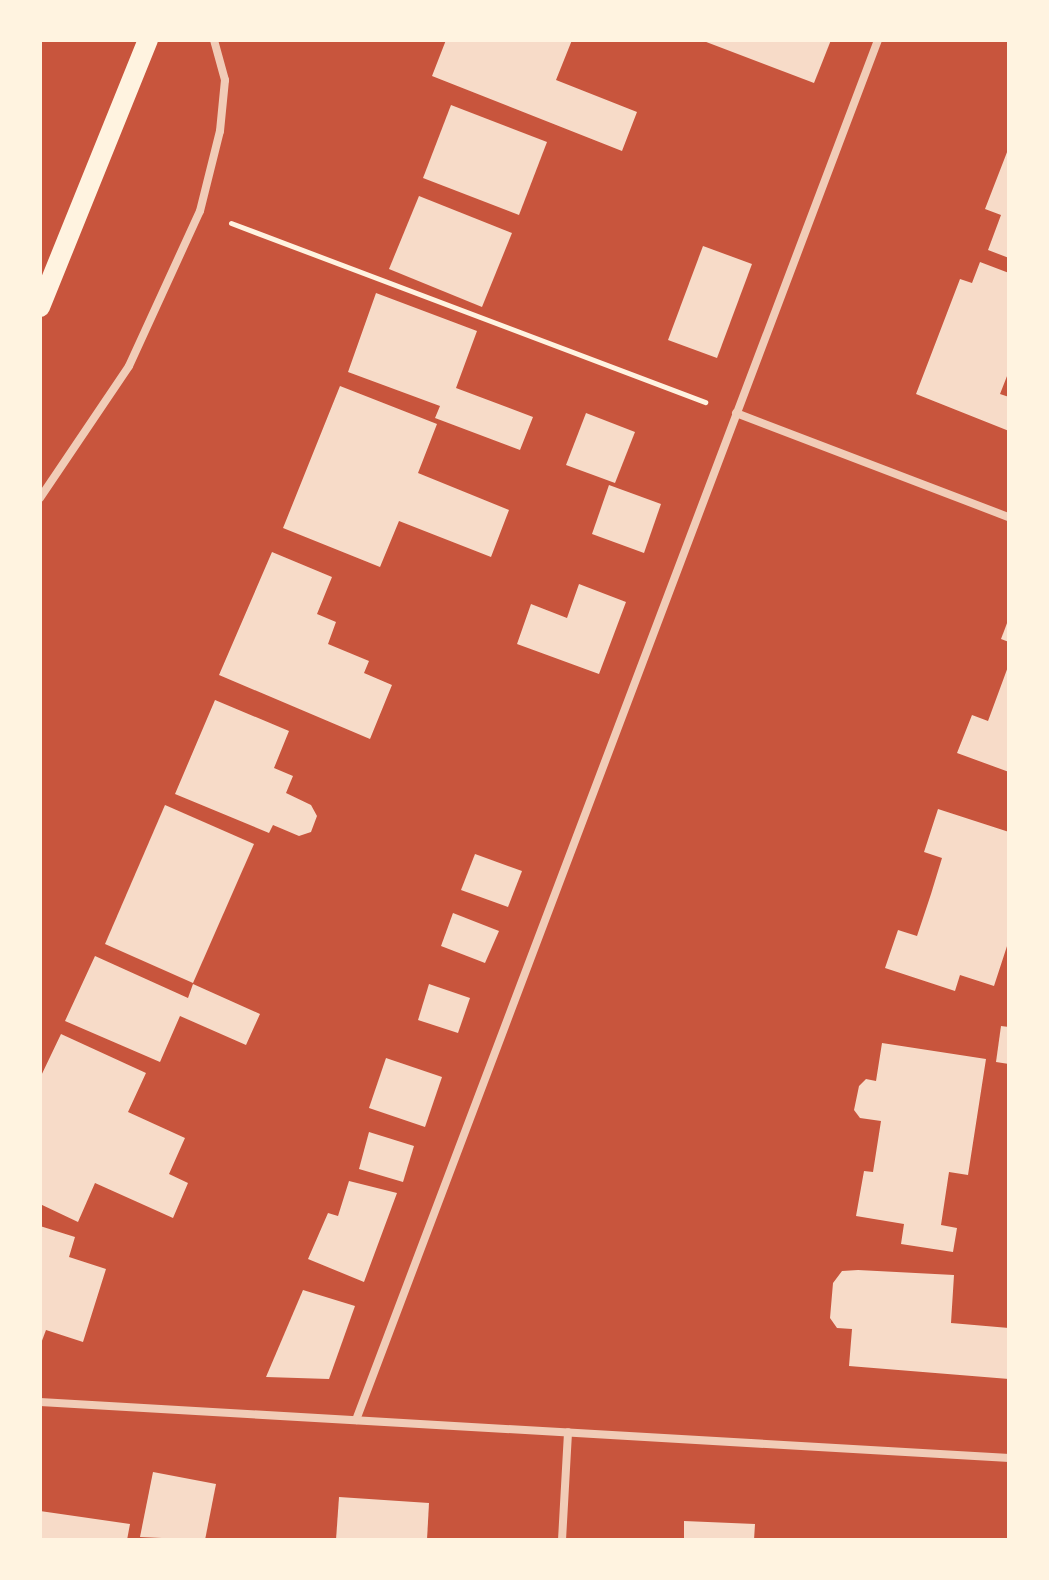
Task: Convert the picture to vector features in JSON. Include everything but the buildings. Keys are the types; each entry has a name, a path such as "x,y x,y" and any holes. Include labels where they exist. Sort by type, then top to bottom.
{"main road":[{"path":"40,307 148,40"}],"street":[{"path":"40,498 129,366 169,289 200,211 220,131 225,80 214,40"},
{"path":"356,1420 878,40"},
{"path":"736,413 1009,517"},
{"path":"40,1402 1009,1458"},
{"path":"562,1540 568,1432"}],"path":[{"path":"200,211 736,413"}]}
